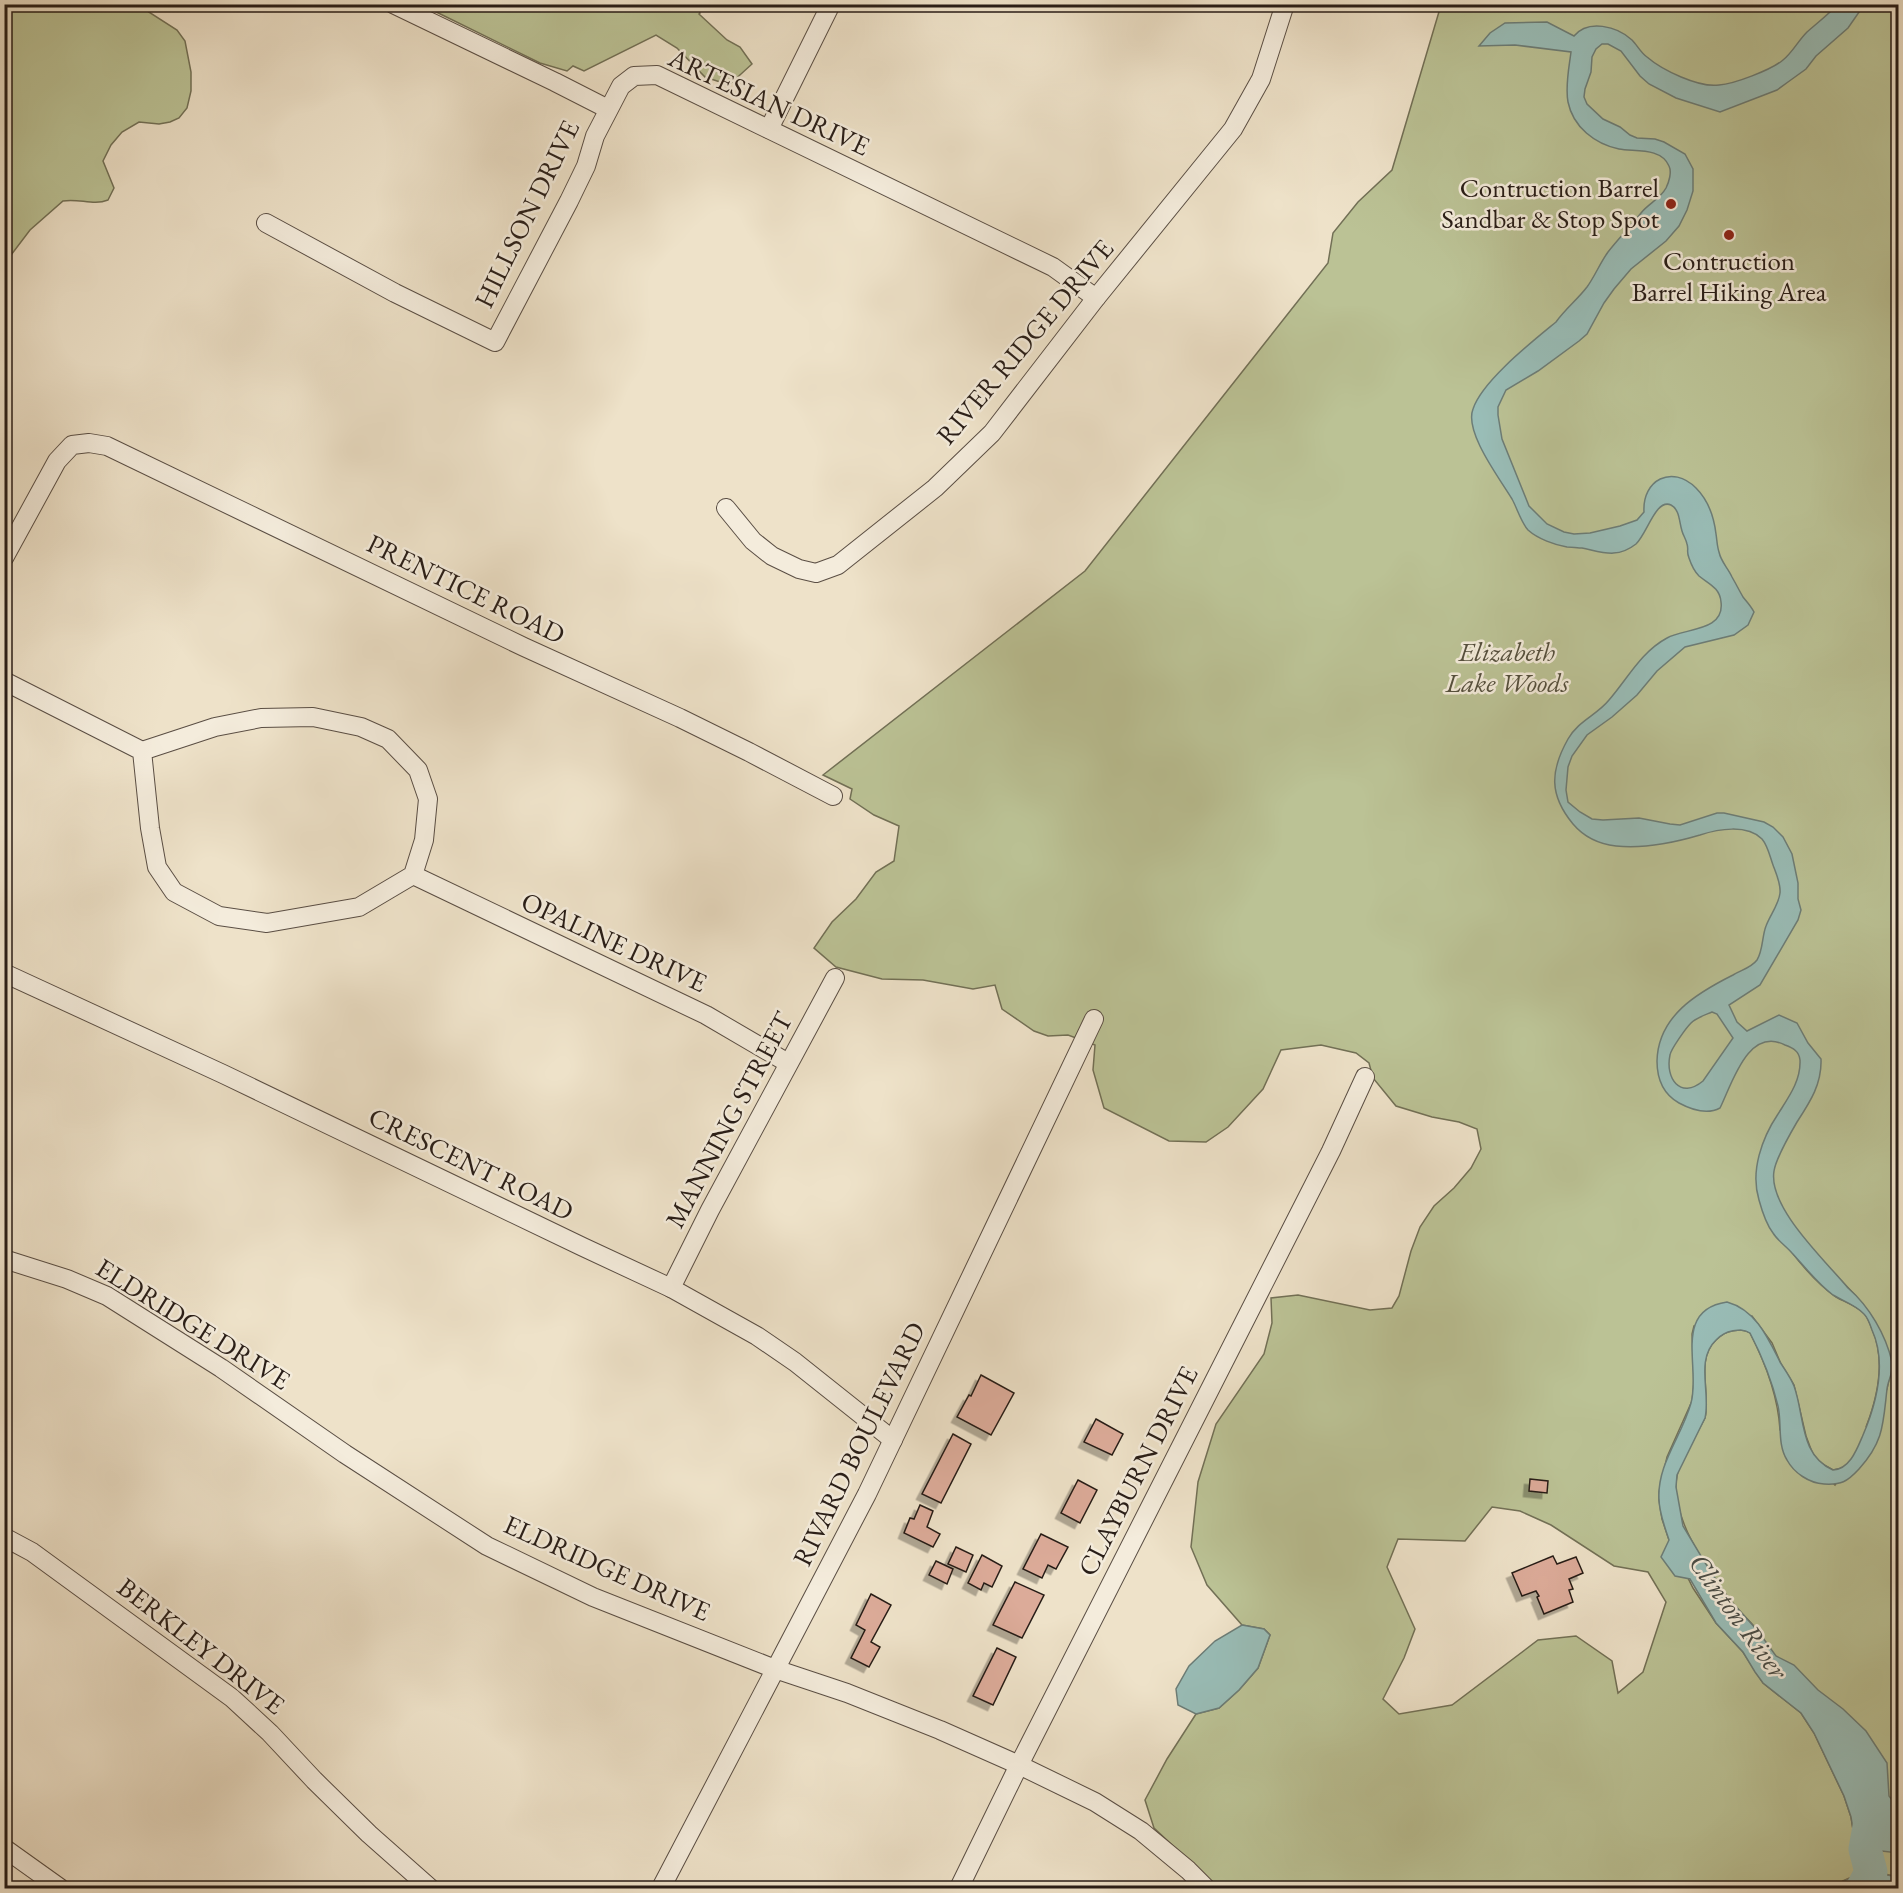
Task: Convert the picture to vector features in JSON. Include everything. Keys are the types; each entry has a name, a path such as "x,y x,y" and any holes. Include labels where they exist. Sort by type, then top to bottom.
{"street":[{"path":"393,4 608,109"},
{"path":"769,129 831,4"},
{"name":"RIVER RIDGE DRIVE","path":"726,508 753,541 772,556 799,570 816,573 838,565 935,488 992,434 1096,298 1233,129 1261,79 1285,4"},
{"name":"ARTESIAN DRIVE","path":"608,109 621,86 634,76 657,75 1053,267 1096,298"},
{"name":"HILLSON DRIVE","path":"266,223 394,292 495,342 574,193 586,166 595,136 608,109"},
{"name":"PRENTICE ROAD","path":"4,558 57,461 72,445 89,443 107,446 524,647 699,727 833,796"},
{"path":"4,681 142,752 214,727 261,718 313,717 361,728 388,739 418,770 428,799 424,840 413,875 359,907 267,923 219,916 174,892 157,867 150,828 142,752"},
{"name":"OPALINE DRIVE","path":"413,875 706,1015 788,1063"},
{"name":"CRESCENT ROAD","path":"4,973 223,1074 671,1288 766,1342 795,1362 893,1440"},
{"name":"MANNING STREET","path":"671,1288 835,978"},
{"name":"RIVARD BOULEVARD","path":"661,1888 867,1494 1094,1019"},
{"name":"CLAYBURN DRIVE","path":"959,1888 1019,1765 1331,1151 1365,1077"},
{"name":"ELDRIDGE DRIVE","path":"4,1258 67,1279 107,1296 221,1368 345,1454 487,1546 593,1597 775,1669 847,1693 1019,1765 1095,1802 1141,1832 1188,1870 1206,1888"},
{"name":"BERKLEY DRIVE","path":"4,1537 32,1552 232,1698 270,1733 369,1834 430,1888"},
{"path":"4,1848 60,1888"}],"green space":[{"path":"5,4 138,5 177,30 185,41 191,72 191,91 187,108 179,118 159,124 139,122 122,132 111,145 103,161 114,188 108,200 102,202 63,201 30,230 5,263"},
{"path":"422,5 697,5 699,14 727,40 740,47 752,64 729,85 705,77 677,48 656,35 584,71 573,66 567,71 540,63"},
{"name":"Elizabeth Lake Woods","path":"1441,5 1898,5 1898,1808 1757,1647 1762,1636 1732,1602 1700,1556 1678,1507 1676,1491 1678,1470 1705,1418 1706,1357 1716,1340 1730,1331 1741,1330 1750,1333 1770,1380 1777,1405 1780,1430 1835,1485 1849,1463 1843,1468 1833,1470 1817,1461 1806,1436 1794,1385 1772,1343 1752,1316 1694,1326 1692,1401 1667,1457 1659,1500 1669,1540 1693,1588 1716,1623 1743,1652 1763,1683 1801,1713 1814,1733 1844,1796 1854,1836 1884,1850 1898,1853 1898,1877 1869,1872 1845,1880 1834,1888 1218,1888 1154,1828 1145,1800 1167,1759 1196,1714 1219,1708 1239,1690 1258,1668 1270,1635 1264,1629 1242,1625 1207,1585 1191,1547 1198,1482 1216,1424 1264,1354 1272,1323 1271,1298 1298,1295 1370,1310 1392,1308 1399,1296 1420,1227 1434,1206 1471,1168 1481,1149 1477,1129 1459,1122 1432,1117 1396,1106 1373,1078 1369,1063 1356,1053 1321,1045 1281,1050 1263,1089 1228,1127 1206,1142 1169,1141 1104,1108 1093,1070 1095,1045 1068,1035 1048,1036 1034,1031 1002,1009 995,985 973,989 923,980 882,979 836,967 814,948 832,922 856,899 876,872 894,861 899,826 874,815 850,799 852,789 823,775 1085,571 1328,263 1333,233 1358,202 1392,170","holes":["1791,1251 1836,1275 1855,1295 1879,1329 1892,1365 1887,1389 1866,1427 1879,1378 1879,1353 1869,1321 1861,1311 1823,1287","1492,1507 1520,1511 1551,1525 1614,1566 1648,1572 1666,1602 1643,1672 1618,1693 1612,1661 1576,1636 1538,1640 1452,1705 1399,1714 1383,1699 1404,1658 1415,1629 1387,1567 1398,1539 1465,1541"]}],"water":[{"path":"1837,5 1864,5 1848,28 1816,56 1806,69 1777,90 1720,112 1676,98 1649,84 1621,51 1608,44 1602,44 1596,49 1585,89 1584,97 1587,104 1603,119 1630,135 1664,142 1685,154 1693,169 1693,191 1679,226 1666,241 1631,269 1604,303 1587,334 1538,371 1506,390 1498,407 1498,415 1502,439 1529,506 1547,524 1564,532 1590,533 1637,520 1644,512 1648,491 1653,484 1668,477 1677,477 1687,481 1696,488 1707,503 1714,521 1721,559 1754,612 1748,625 1734,635 1685,647 1657,671 1637,695 1587,735 1572,756 1568,767 1566,790 1568,802 1592,819 1639,818 1680,825 1717,813 1724,813 1764,822 1783,837 1792,854 1801,910 1798,920 1760,985 1729,1005 1737,1022 1747,1031 1779,1015 1797,1023 1808,1043 1821,1059 1820,1077 1814,1092 1777,1160 1774,1171 1775,1186 1789,1217 1813,1249 1863,1303 1881,1331 1892,1365 1883,1422 1873,1450 1859,1469 1847,1480 1835,1484 1824,1484 1813,1482 1802,1476 1790,1465 1784,1454 1776,1397 1750,1333 1741,1330 1727,1332 1716,1340 1706,1357 1705,1418 1677,1475 1676,1487 1683,1526 1728,1598 1758,1631 1776,1656 1794,1665 1818,1690 1866,1731 1887,1763 1889,1796 1898,1808 1898,1853 1865,1849 1854,1836 1844,1796 1814,1733 1801,1713 1763,1683 1743,1652 1716,1623 1690,1579 1675,1576 1661,1557 1669,1540 1660,1509 1659,1486 1666,1462 1691,1403 1694,1328 1700,1316 1710,1307 1727,1302 1746,1311 1760,1326 1794,1386 1805,1434 1814,1455 1833,1470 1844,1466 1858,1446 1876,1396 1879,1369 1879,1356 1870,1323 1857,1308 1827,1290 1777,1239 1766,1222 1759,1200 1756,1178 1759,1155 1772,1123 1796,1082 1800,1068 1797,1052 1788,1046 1772,1041 1761,1043 1743,1060 1720,1108 1710,1111 1694,1110 1673,1099 1665,1091 1658,1074 1659,1045 1672,1019 1693,998 1749,967 1759,956 1766,926 1780,893 1778,879 1766,845 1756,834 1732,829 1658,845 1627,847 1604,844 1577,829 1565,813 1556,793 1555,772 1562,751 1572,733 1604,705 1650,650 1667,638 1702,628 1717,619 1721,612 1720,597 1716,590 1693,568 1678,513 1671,505 1666,504 1661,507 1636,544 1622,552 1603,552 1562,546 1532,533 1523,523 1512,499 1478,442 1472,419 1478,398 1487,386 1509,362 1556,322 1583,292 1612,247 1663,192 1670,174 1669,166 1660,156 1654,153 1610,147 1594,139 1580,127 1571,111 1567,96 1571,52 1515,45 1479,46 1490,33 1505,23 1547,22 1574,36 1587,27 1603,26 1626,35 1645,55 1671,72 1701,84 1719,85 1761,72 1783,60 1807,32","holes":["1712,1012 1717,1014 1733,1038 1703,1081 1695,1086 1681,1087 1672,1078 1669,1064 1671,1052 1693,1021"]},
{"path":"1242,1625 1264,1629 1270,1635 1258,1668 1219,1708 1196,1714 1178,1705 1176,1689 1189,1666 1215,1641"},
{"path":"1871,1872 1898,1877 1898,1888 1834,1888 1846,1880"}],"building":[{"path":"981,1375 1014,1393 991,1435 957,1417"},
{"path":"1096,1419 1123,1434 1112,1455 1084,1442"},
{"path":"953,1434 971,1444 941,1503 922,1494"},
{"path":"1530,1479 1548,1481 1547,1493 1529,1491"},
{"path":"1078,1480 1097,1490 1080,1523 1061,1513"},
{"path":"920,1505 933,1511 927,1527 940,1534 933,1547 904,1533 910,1518 914,1519"},
{"path":"1041,1534 1068,1547 1056,1569 1048,1565 1042,1578 1023,1569"},
{"path":"956,1547 973,1555 966,1572 948,1564"},
{"path":"982,1555 1002,1566 992,1587 984,1583 981,1590 968,1583"},
{"path":"1553,1556 1557,1564 1576,1557 1583,1573 1569,1579 1573,1589 1569,1590 1573,1602 1544,1614 1536,1591 1522,1596 1512,1573"},
{"path":"936,1561 953,1569 947,1584 929,1575"},
{"path":"1015,1582 1044,1595 1022,1638 993,1625"},
{"path":"871,1594 891,1605 871,1642 880,1647 869,1667 851,1658 865,1630 856,1625"},
{"path":"997,1648 1016,1657 993,1705 973,1696"}],"waterway":[{"name":"Clinton River","path":"1863,1887 1871,1872 1865,1849 1873,1805"}],"place":[{"name":"Contruction Barrel Sandbar & Stop Spot","path":"1671,204"},
{"name":"Contruction Barrel Hiking Area","path":"1729,235"}]}
